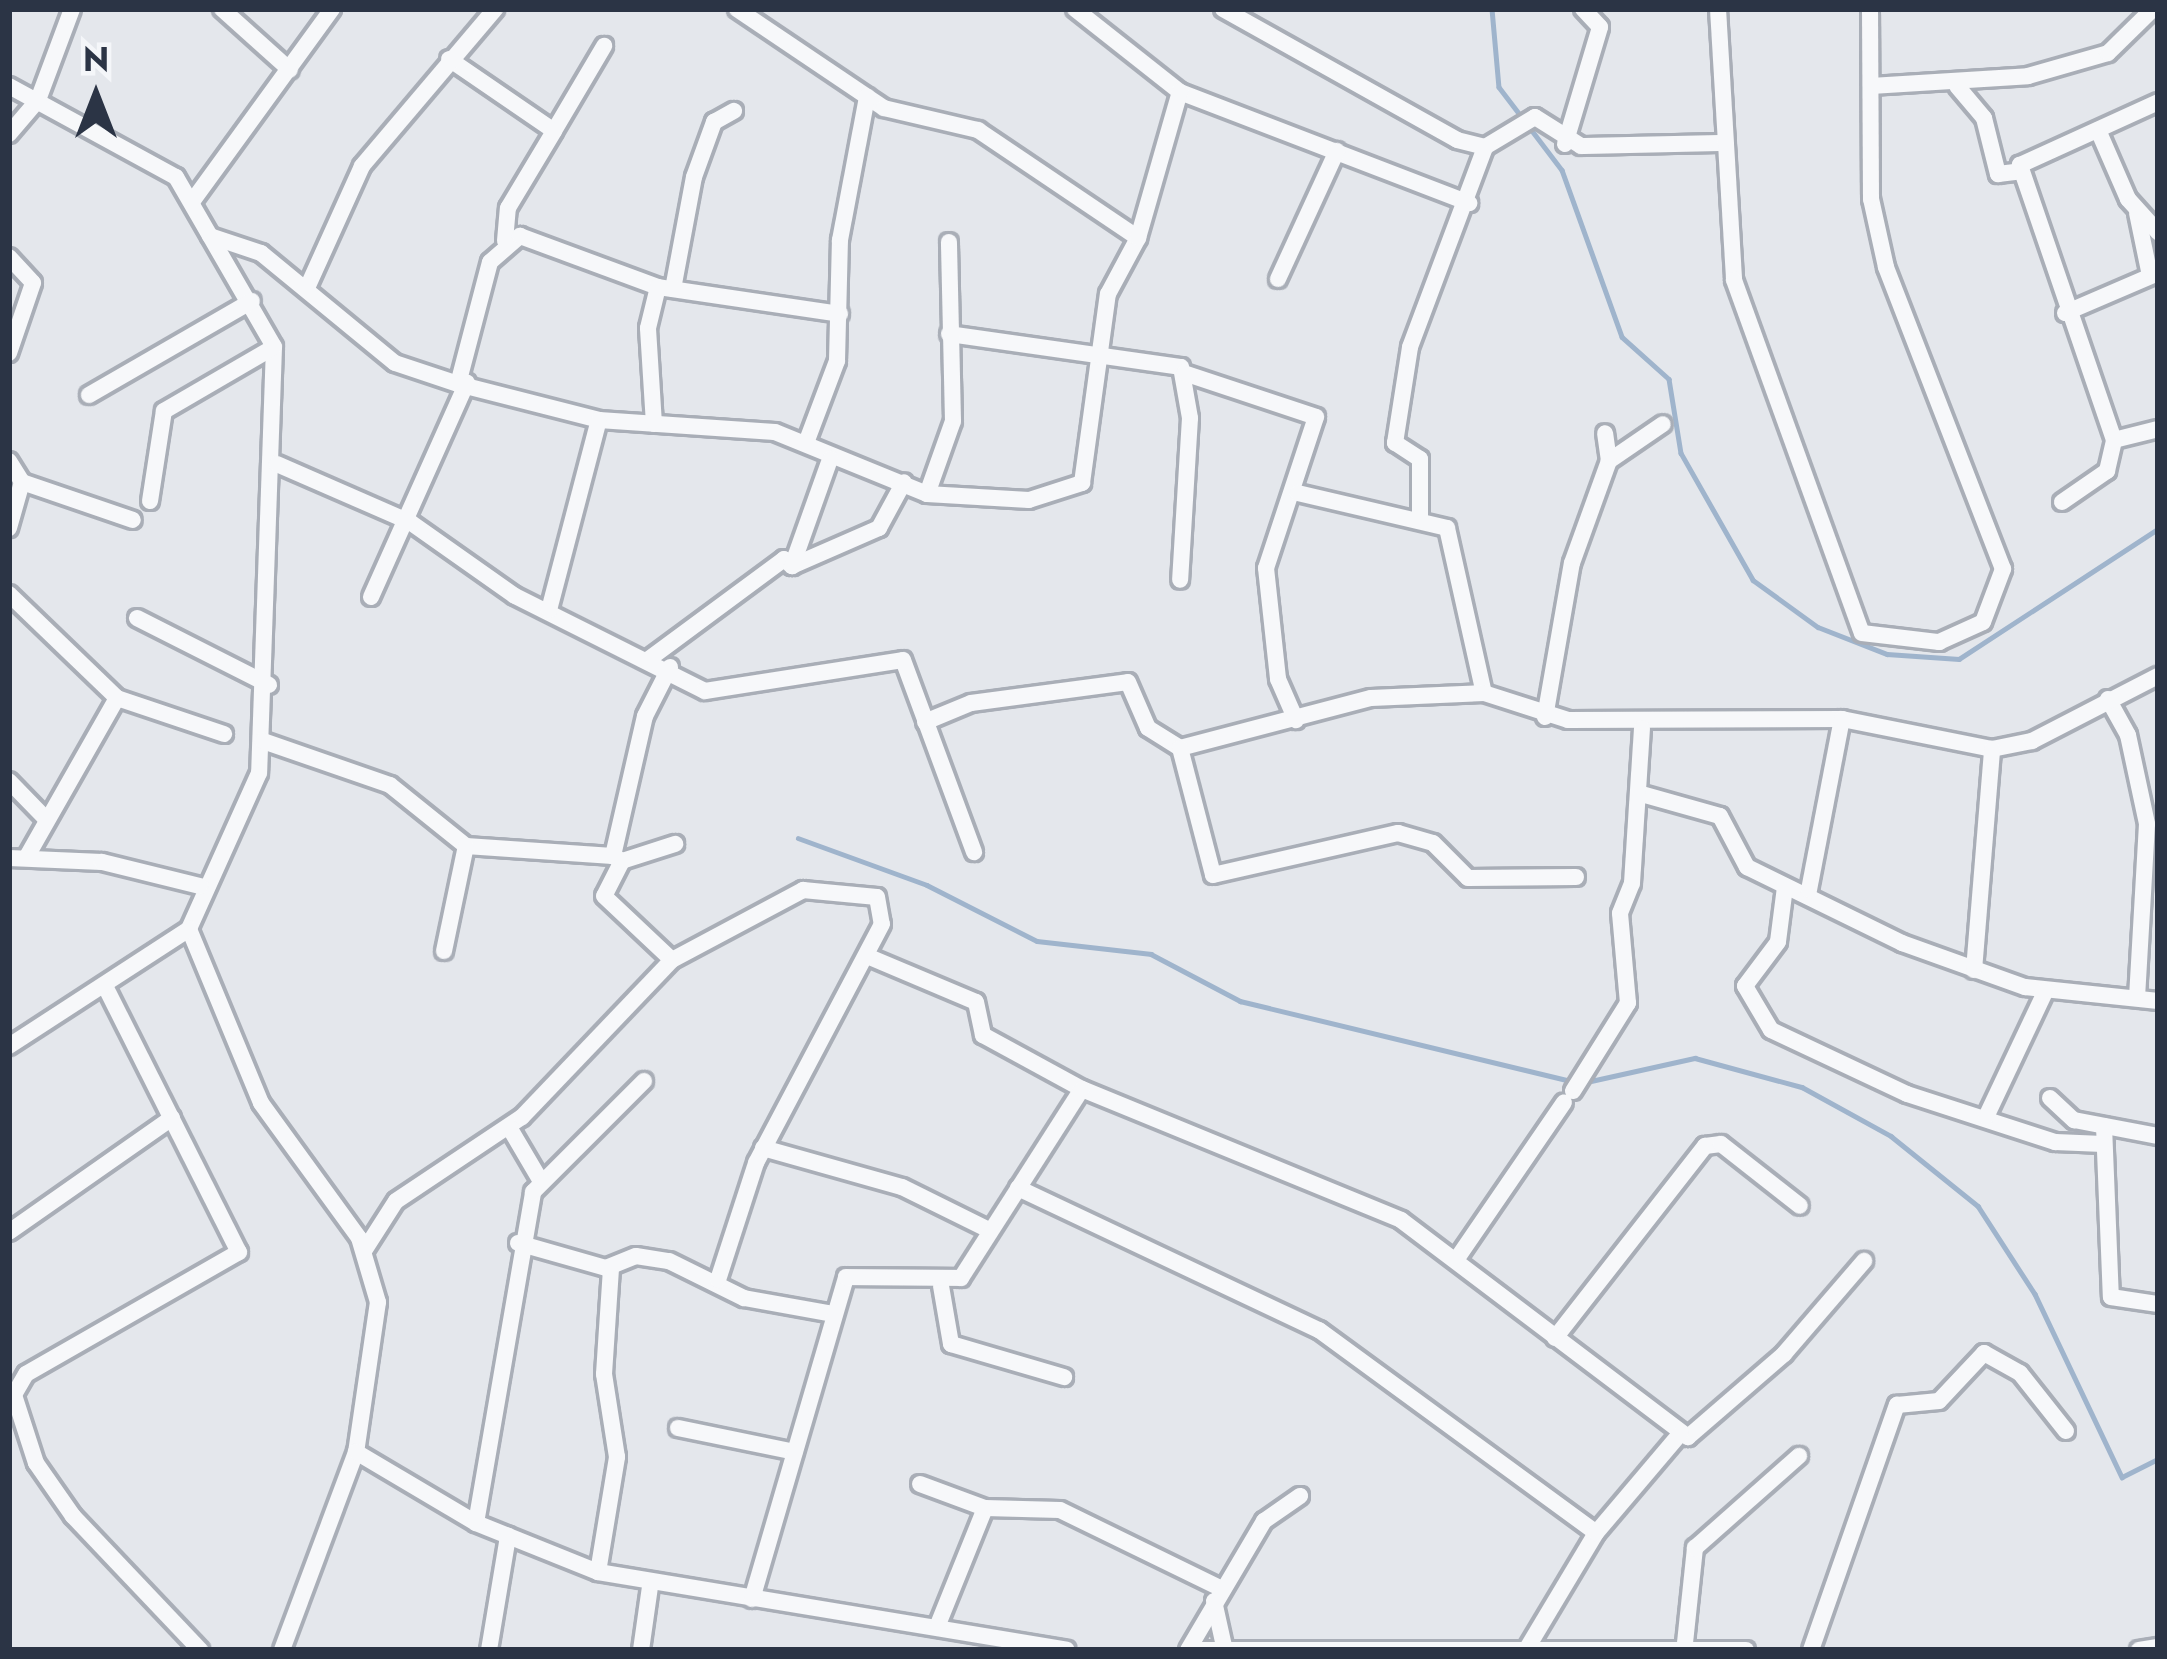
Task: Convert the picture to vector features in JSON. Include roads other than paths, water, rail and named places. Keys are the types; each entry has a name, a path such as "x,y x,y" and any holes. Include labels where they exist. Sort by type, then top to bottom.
{"street":[{"path":"9,134 38,100 72,9"},
{"path":"222,9 290,70"},
{"path":"194,199 332,9"},
{"path":"307,287 362,166 495,9"},
{"path":"737,9 867,98 903,117 978,130 1138,238"},
{"path":"1223,9 1389,108 1485,147"},
{"path":"1565,143 1600,27 1583,9"},
{"path":"1718,9 1734,280 1862,633 1959,635 1983,622 2003,568 1886,267 1871,199 1870,9"},
{"path":"1871,86 1957,86 2108,52 2153,9"},
{"path":"1079,10 1180,92 1469,203"},
{"path":"371,597 410,523 462,383 505,242 508,208 604,46"},
{"path":"449,59 554,131"},
{"path":"9,86 159,162 194,199 274,347 278,464 263,741 252,795 200,886 189,929 260,1103 364,1251 378,1302 356,1452 282,1650"},
{"path":"1957,86 1984,118 1998,174 2021,171 2158,102"},
{"path":"210,236 236,236 307,287 394,363 599,420 746,426 806,443 830,459 927,494 1029,500 1078,489 1108,294 1138,238 1180,92"},
{"path":"806,443 837,361 841,240 867,98"},
{"path":"654,424 648,328 665,288 694,177 714,122 734,111"},
{"path":"1420,521 1420,459 1395,443 1405,377 1485,147 1535,117 1565,143 1723,143"},
{"path":"2065,313 2154,274 2137,211 2098,130"},
{"path":"1278,279 1337,151"},
{"path":"2021,171 2065,313 2114,440 2107,471 2062,502"},
{"path":"2137,211 2158,232"},
{"path":"505,242 533,238 665,288 840,314"},
{"path":"927,494 952,421 949,242"},
{"path":"9,257 27,268 33,291 9,353"},
{"path":"89,395 251,301"},
{"path":"949,334 1184,373 1316,417 1298,493 1266,568 1278,679 1296,720"},
{"path":"150,501 164,411 274,347"},
{"path":"1180,580 1184,373"},
{"path":"549,610 599,420"},
{"path":"1609,460 1663,424"},
{"path":"2114,440 2158,429"},
{"path":"1545,717 1576,543 1609,460 1604,434"},
{"path":"792,566 830,459"},
{"path":"9,461 22,482 133,520"},
{"path":"278,464 410,523 549,610 726,695 895,658 910,669 974,852"},
{"path":"9,528 22,482"},
{"path":"792,566 879,528 904,482"},
{"path":"1298,493 1420,521 1437,520 1458,543 1484,693"},
{"path":"649,659 784,559 792,566"},
{"path":"9,594 117,698 224,734"},
{"path":"137,618 269,685"},
{"path":"670,668 645,716 606,906 672,960"},
{"path":"1180,748 1371,698 1484,693 1545,717 1642,728 1842,719 1992,749 2032,741 2158,676"},
{"path":"925,722 971,704 1128,682 1148,728 1180,748 1214,875 1398,833 1433,843 1468,878 1576,877"},
{"path":"117,698 17,858 200,886"},
{"path":"2108,699 2128,735 2147,824 2137,998"},
{"path":"1809,890 1842,719"},
{"path":"1456,1260 1628,1003 1620,913 1638,793 1642,728"},
{"path":"263,741 390,785 466,846 617,858 675,844"},
{"path":"1975,970 1992,749"},
{"path":"9,781 44,818"},
{"path":"1638,793 1720,816 1748,867 1785,887 1809,890 1975,970 2046,990 2158,1000"},
{"path":"444,951 466,846"},
{"path":"364,1251 396,1201 509,1127 672,960 820,886 881,903 867,956 764,1148 718,1280"},
{"path":"1785,887 1778,942 1745,986 1771,1030 1906,1094 2055,1142 2103,1135 2158,1136"},
{"path":"9,1046 189,929"},
{"path":"867,956 976,1002 983,1035 1082,1089 1378,1210 1456,1260 1680,1434 1696,1437 1769,1368 1864,1261"},
{"path":"105,986 238,1234 235,1260 26,1374 14,1395 36,1462 73,1516 200,1650"},
{"path":"1986,1117 2046,990"},
{"path":"476,1522 518,1243 539,1178 644,1081"},
{"path":"752,1599 795,1452 820,1395 833,1314 855,1272 940,1286 961,1278 987,1229 1082,1089"},
{"path":"2050,1098 2074,1120 2103,1135"},
{"path":"9,1232 172,1118"},
{"path":"509,1127 539,1178"},
{"path":"2103,1135 2110,1297 2158,1304"},
{"path":"1555,1338 1705,1146 1721,1144 1800,1206"},
{"path":"764,1148 902,1187 987,1229"},
{"path":"1018,1188 1318,1330 1596,1534"},
{"path":"518,1243 611,1268 642,1256 718,1280 744,1298 833,1314"},
{"path":"598,1573 617,1457 604,1374 611,1268"},
{"path":"940,1286 951,1343 1064,1377"},
{"path":"1811,1650 1897,1405 1939,1401 1984,1353 2020,1373 2066,1430"},
{"path":"678,1428 795,1452"},
{"path":"1526,1648 1596,1534 1680,1434"},
{"path":"356,1452 476,1522 598,1573 650,1587 1067,1650"},
{"path":"1685,1643 1695,1548 1799,1456"},
{"path":"920,1484 985,1508 1060,1510 1218,1595 1230,1647"},
{"path":"1189,1650 1264,1520 1300,1496"},
{"path":"937,1627 985,1508"},
{"path":"489,1650 508,1536"},
{"path":"641,1650 650,1587"},
{"path":"1189,1650 1685,1643 1746,1650"},
{"path":"2139,1650 2158,1647"}],"waterway":[{"path":"1492,9 1499,87 1562,170 1622,337 1669,379 1681,453 1753,580 1818,627 1887,654 1959,659 2158,529"},
{"path":"798,838 927,885 1037,941 1151,954 1240,1001 1571,1081"},
{"path":"1582,1083 1695,1058 1802,1087 1891,1136 1978,1206 2035,1294 2122,1477 2158,1459"}]}
